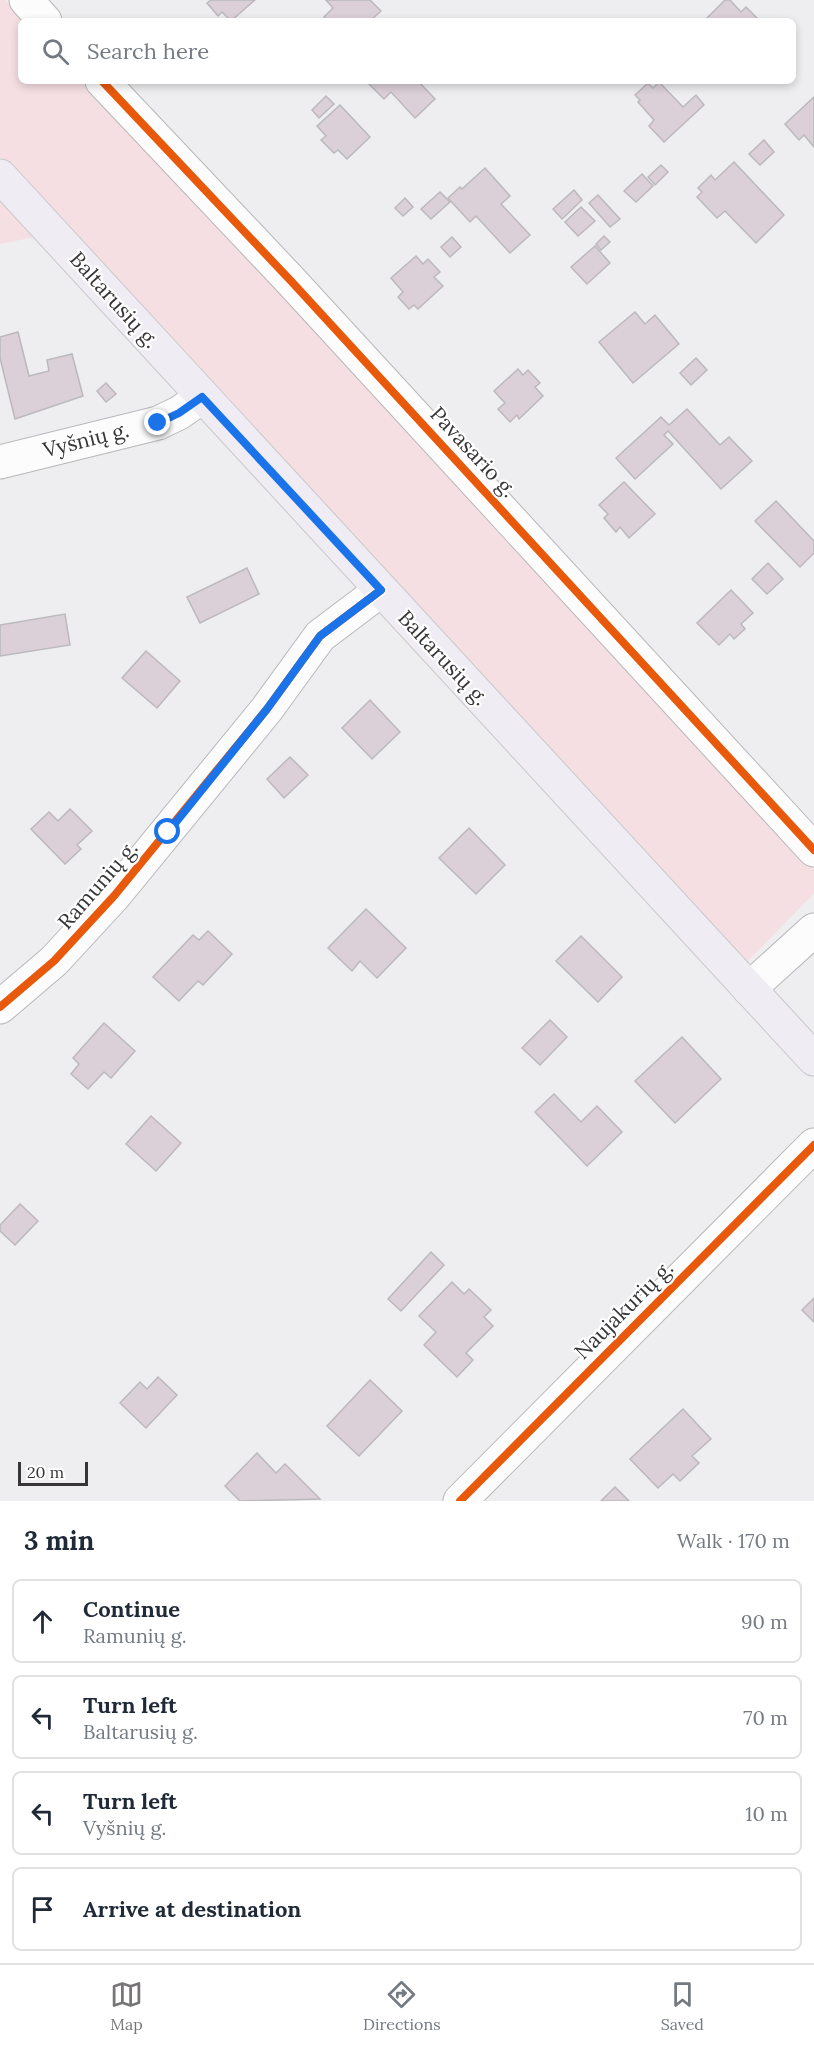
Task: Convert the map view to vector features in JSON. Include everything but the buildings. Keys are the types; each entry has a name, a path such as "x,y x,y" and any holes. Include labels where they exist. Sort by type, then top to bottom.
{"main road":[{"name":"Baltarusių g.","path":"0,176 814,1059"}],"street":[{"path":"26,0 42,18"},
{"name":"Pavasario g.","path":"105,84 291,281 814,850"},
{"name":"Vyšnių g.","path":"0,462 158,423 179,413 202,397"},
{"name":"Ramunių g.","path":"0,1007 54,961 114,896 247,735 320,636 381,590"},
{"path":"749,989 814,930"},
{"name":"Naujakurių g.","path":"460,1501 814,1144"}],"shaded area":[{"path":"0,0 5,0 24,18 18,18 18,84 86,84 814,868 814,893 744,965 0,157"},
{"path":"0,200 35,237 0,244"}],"cycle path":[{"path":"105,84 291,281 814,850"},
{"path":"0,1007 54,961 114,896 267,709 320,636 381,590"},
{"path":"460,1501 814,1145"}],"route":[{"path":"158,423 179,413 202,397 381,590 320,636 267,709 168,832"}]}
